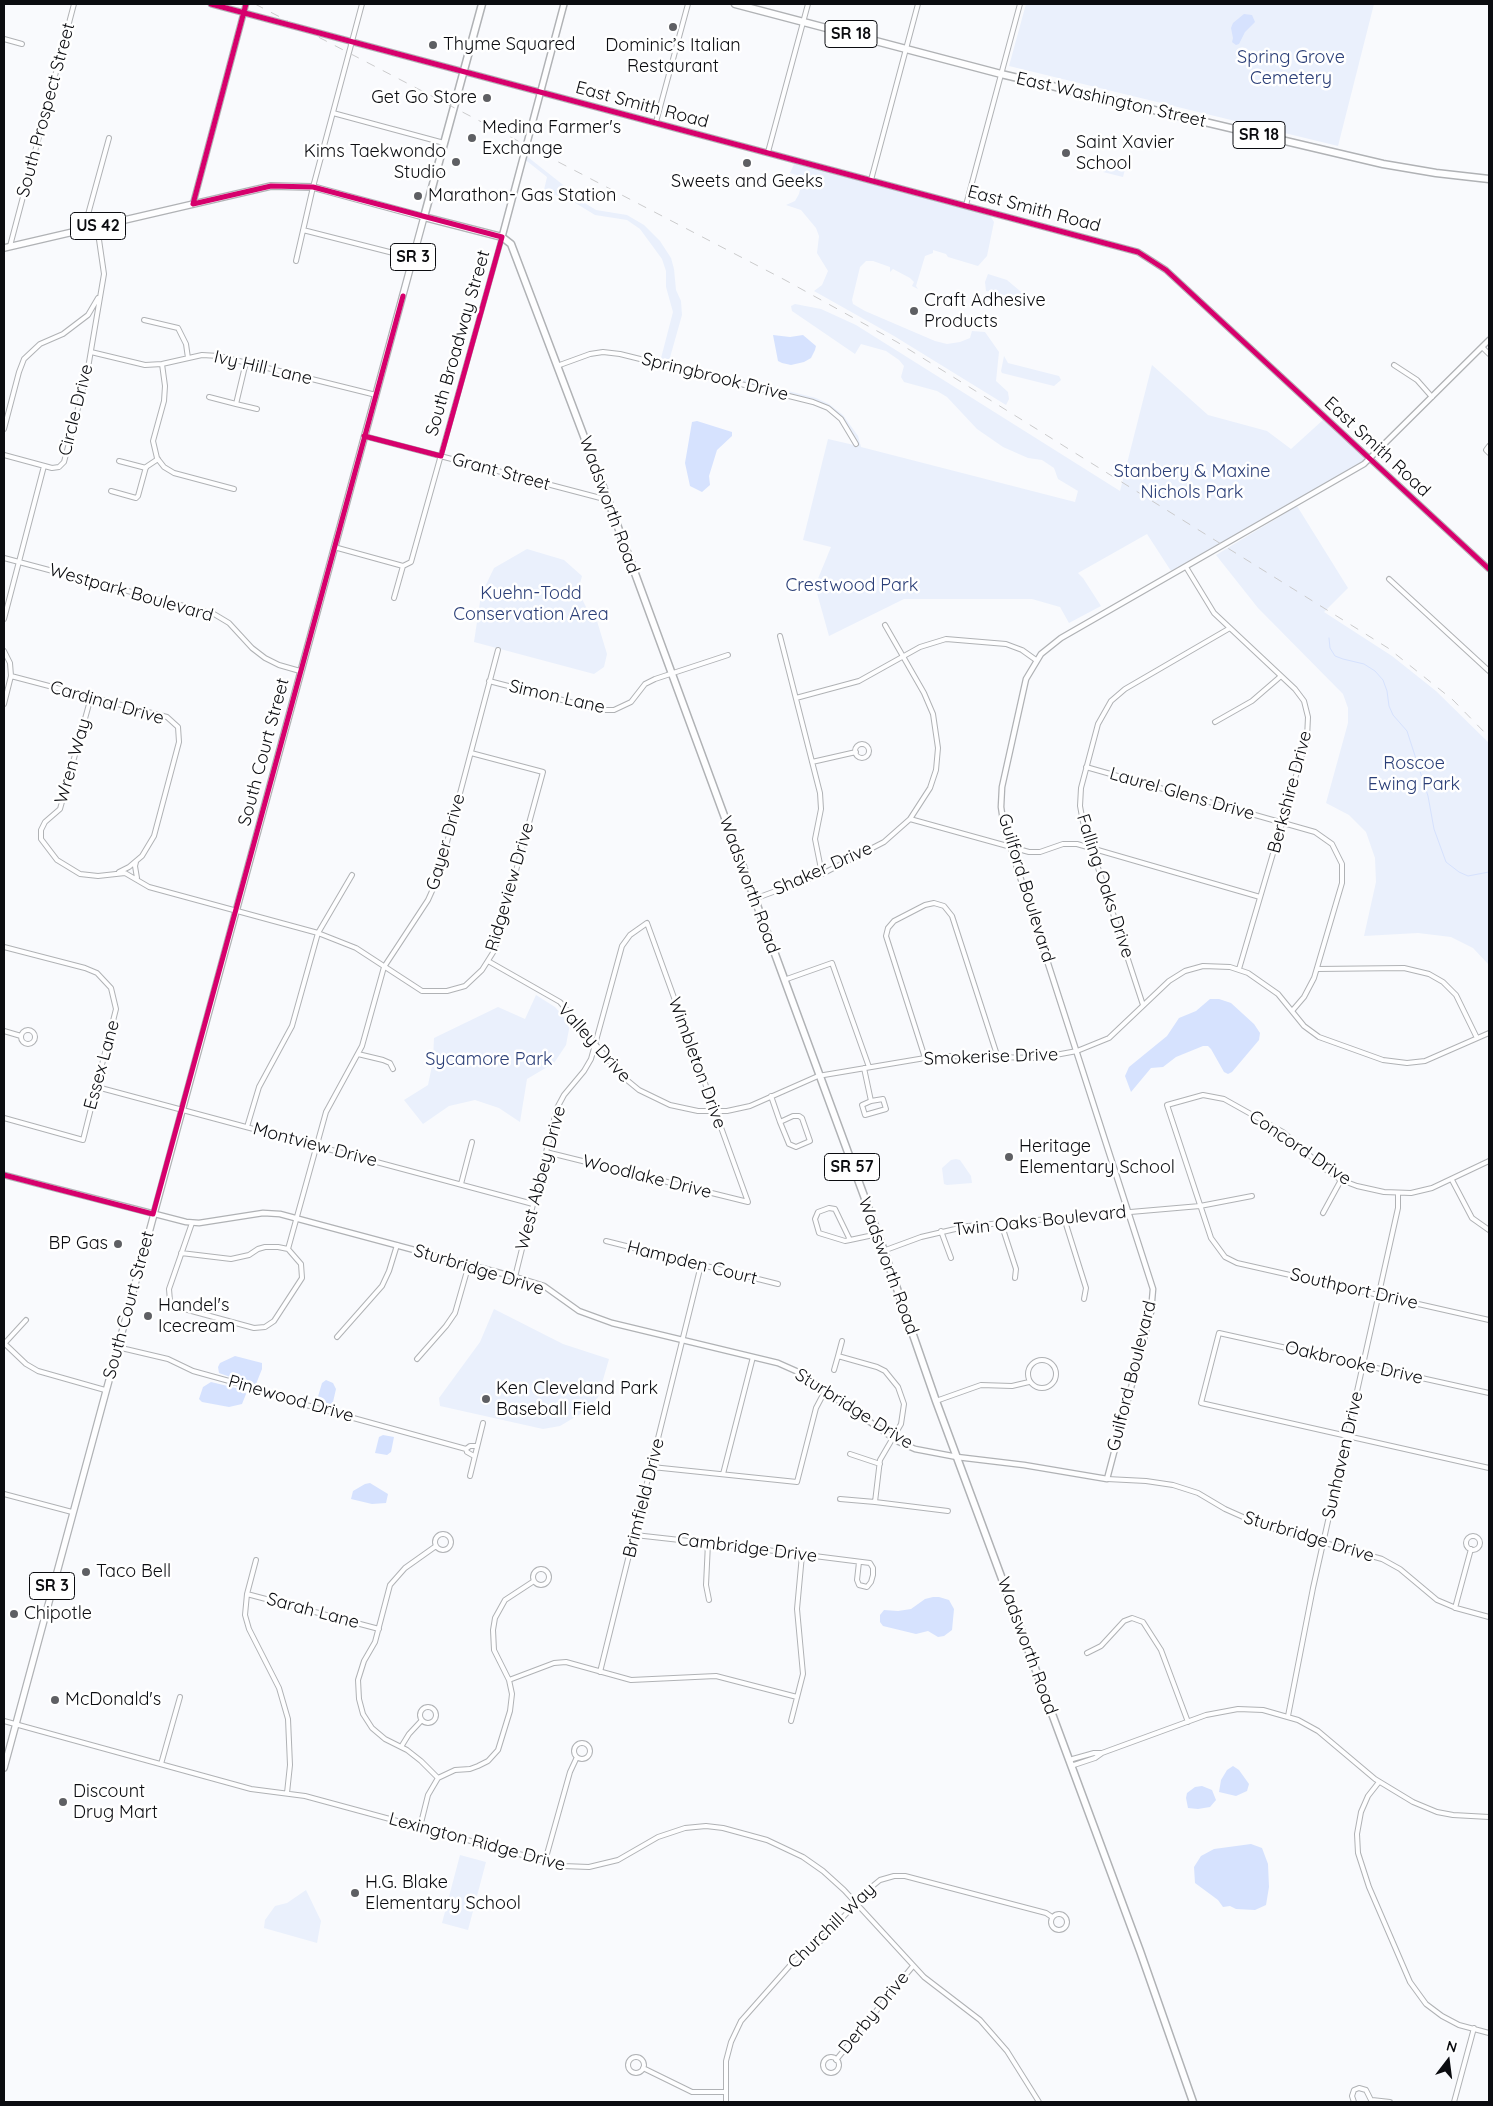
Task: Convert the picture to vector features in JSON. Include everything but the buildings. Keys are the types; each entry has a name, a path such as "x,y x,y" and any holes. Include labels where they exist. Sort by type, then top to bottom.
{"highway":[{"name":"South Court Street","path":"424,217 482,4"},
{"name":"East Washington Street","path":"735,4 1001,74 1384,164 1436,173 1489,179"},
{"path":"424,217 502,238"},
{"name":"Wadsworth Road","path":"502,238 511,244 608,500 818,1076 878,1234 936,1401 1138,1944 1194,2102"}],"main road":[{"name":"South Broadway Street","path":"502,238 564,4"},
{"name":"US 42","path":"7,247 271,186 313,187 424,217"},
{"name":"South Court Street","path":"105,1390 424,217"},
{"name":"SR 3","path":"4,1768 105,1390"}],"street":[{"name":"South Prospect Street","path":"7,247 74,4"},
{"name":"East Smith Road","path":"211,4 1128,248 1156,262 1489,569"},
{"path":"193,204 246,4"},
{"path":"296,261 332,113 362,4"},
{"path":"656,122 688,4"},
{"path":"768,152 808,4"},
{"path":"871,180 918,4"},
{"path":"966,205 1020,4"},
{"path":"4,39 22,44"},
{"path":"332,113 444,144"},
{"path":"84,228 109,138"},
{"name":"Circle Drive","path":"4,455 56,468 64,462 91,352 104,274 97,226"},
{"path":"302,230 413,258"},
{"name":"South Broadway Street","path":"403,566 411,562 502,238"},
{"name":"Circle Drive","path":"4,429 24,359 40,344 63,334 88,315 100,294"},
{"path":"144,320 178,328 186,344 188,358"},
{"name":"Guilford Boulevard","path":"1107,1479 1153,1297 1151,1282 1129,1212 1010,847 1002,817 1002,787 1022,689 1036,660 1047,648 1061,638 1364,464 1489,340"},
{"path":"1482,348 1489,354"},
{"name":"Ivy Hill Lane","path":"91,352 139,364 162,364 211,355 376,395"},
{"name":"Springbrook Drive","path":"557,366 590,354 602,352 620,354 813,402 828,408 841,419 856,444"},
{"path":"236,404 246,362"},
{"path":"162,364 165,386 164,401 153,441 158,459 164,467 174,473 234,489"},
{"path":"1394,365 1416,380 1432,397"},
{"path":"209,397 257,409"},
{"name":"Grant Street","path":"364,436 608,500"},
{"path":"111,491 136,498 146,468 158,459"},
{"path":"119,461 146,468"},
{"path":"4,619 44,466"},
{"path":"334,547 403,566 394,598"},
{"name":"Westpark Boulevard","path":"4,558 214,614 229,623 252,648 265,658 300,671"},
{"name":"Berkshire Drive","path":"1186,567 1208,605 1295,689 1304,701 1309,726 1239,969"},
{"path":"1389,579 1489,671"},
{"name":"Shaker Drive","path":"754,899 822,874 884,842 910,819 924,799 934,778 938,759 938,736 929,703 884,625"},
{"name":"Falling Oaks Drive","path":"1143,1005 1082,822 1080,806 1081,788 1101,716 1118,694 1230,628"},
{"path":"780,636 820,800 815,839 822,874"},
{"path":"796,698 859,681 929,643 954,639 1006,644 1022,650 1036,660"},
{"name":"Gayer Drive","path":"288,1249 328,1106 358,1054 384,967 433,890 498,650"},
{"path":"4,651 10,663 11,676 4,704"},
{"name":"Simon Lane","path":"490,681 607,711 627,705 645,684 671,673 728,655"},
{"name":"Cardinal Drive","path":"11,676 167,718 175,723 180,732 154,836 148,849 136,862 117,873"},
{"path":"1215,722 1252,701 1281,676"},
{"name":"Wren Way","path":"91,697 60,810 45,822 41,830 41,839 63,865 80,874 98,876 117,873"},
{"path":"812,762 856,752"},
{"name":"Ridgeview Drive","path":"117,873 125,873 149,887 318,933 356,948 422,991 447,991 459,988 471,982 488,961 496,947 542,772 471,753"},
{"name":"Laurel Glens Drive","path":"1086,767 1321,835 1336,850 1342,864 1342,883 1310,988 1292,1011"},
{"path":"910,819 1034,853 1070,844 1091,848 1260,897"},
{"path":"136,862 136,878"},
{"path":"247,1127 259,1087 292,1026 318,933 352,875"},
{"path":"925,1058 887,940 887,931 894,921 925,905 939,904 948,909 952,916 998,1058"},
{"name":"West Abbey Drive","path":"515,1277 560,1102 588,1065 622,946 630,934 646,924"},
{"name":"Wimbleton Drive","path":"646,924 748,1202"},
{"name":"Essex Lane","path":"4,947 91,970 111,988 116,1002 116,1016 83,1140 4,1118"},
{"name":"Valley Drive","path":"488,961 560,1002 622,1076 646,1095 678,1108 727,1111 750,1106 818,1076"},
{"path":"784,980 832,963 866,1068 871,1101"},
{"name":"Smokerise Drive","path":"818,1076 945,1056 1039,1058 1076,1051 1109,1038 1169,980 1185,971 1212,965 1239,969 1260,980 1278,994 1304,1026 1319,1037 1387,1061 1407,1063 1425,1060 1489,1033"},
{"path":"1317,969 1404,968 1429,974 1443,982 1456,995 1477,1038"},
{"path":"4,1031 21,1036"},
{"path":"358,1054 383,1060 390,1063 393,1069"},
{"name":"Montview Drive","path":"97,1087 533,1204"},
{"name":"Concord Drive","path":"1200,1206 1167,1104 1203,1095 1224,1098 1283,1132 1325,1169 1341,1180 1372,1190 1398,1193 1422,1191 1452,1180 1489,1161"},
{"path":"771,1096 780,1122 791,1146 796,1147 810,1141 802,1118 794,1116 780,1122"},
{"path":"883,1099 886,1109 865,1115 862,1105 871,1101 883,1099"},
{"path":"461,1184 472,1142"},
{"name":"Woodlake Drive","path":"546,1152 748,1202"},
{"name":"Sturbridge Drive","path":"4,1175 192,1223 263,1213 280,1214 515,1277 544,1286 579,1311 612,1323 753,1357 796,1370 893,1437 915,1449 1107,1479 1160,1482 1187,1489 1255,1523 1392,1564 1407,1574 1429,1595 1455,1608 1489,1618"},
{"path":"1323,1213 1341,1180"},
{"path":"1452,1180 1472,1218 1489,1230"},
{"name":"Sunhaven Drive","path":"1288,1716 1323,1543 1398,1208 1398,1193"},
{"name":"Twin Oaks Boulevard","path":"883,1251 941,1231 968,1226 1200,1206 1252,1196"},
{"name":"Southport Drive","path":"1200,1206 1211,1238 1221,1253 1237,1263 1489,1320"},
{"path":"850,1240 835,1209 829,1208 818,1212 816,1219 819,1233 845,1241 850,1240 878,1234"},
{"path":"1064,1218 1086,1288 1084,1298"},
{"path":"181,1253 231,1259 249,1255 265,1247 278,1246 288,1249 302,1264 302,1278 274,1320 265,1327 254,1328 173,1305 169,1297 169,1289 181,1253 192,1223"},
{"path":"1001,1223 1016,1269 1015,1278"},
{"path":"941,1231 951,1258"},
{"name":"Hampden Court","path":"606,1241 778,1284"},
{"path":"337,1337 382,1286 390,1271 397,1245"},
{"path":"417,1359 455,1313 468,1264"},
{"name":"Brimfield Drive","path":"600,1672 701,1265"},
{"path":"26,1320 4,1343 26,1364 38,1371 105,1390"},
{"name":"Oakbrooke Drive","path":"1348,1436 1200,1403 1219,1333 1489,1394"},
{"path":"834,1370 842,1341"},
{"name":"Pinewood Drive","path":"117,1347 168,1359 193,1371 277,1397 466,1449 474,1456"},
{"path":"838,1356 877,1367 893,1378 904,1404 901,1424 885,1449 880,1464 876,1502"},
{"path":"723,1474 753,1357"},
{"path":"1040,1360 1050,1362 1056,1374 1050,1386 1041,1389 1036,1388 1029,1382 1027,1372 1032,1364 1040,1360"},
{"path":"936,1401 981,1385 1012,1386 1029,1382"},
{"path":"652,1467 798,1482 816,1408 825,1391"},
{"path":"470,1476 483,1423"},
{"path":"1348,1436 1489,1468"},
{"path":"466,1449 470,1446 477,1446"},
{"path":"850,1454 880,1464"},
{"path":"4,1494 72,1512"},
{"path":"840,1499 948,1511"},
{"path":"446,1534 450,1537 451,1545 448,1549 443,1550 436,1546 435,1541 438,1536 446,1534"},
{"name":"Cambridge Drive","path":"635,1535 859,1562"},
{"path":"708,1543 706,1585 709,1600"},
{"path":"436,1546 420,1556 396,1577 390,1585 379,1629 358,1680 359,1700 363,1714 372,1728 421,1761 438,1778"},
{"path":"1455,1608 1471,1549"},
{"path":"791,1721 803,1674 797,1609 802,1554"},
{"path":"256,1560 245,1609 247,1622 279,1688 288,1719 290,1765 287,1793"},
{"path":"859,1562 870,1564 873,1568 871,1582 867,1587 859,1585 857,1580 859,1562"},
{"path":"538,1569 548,1572 549,1580 545,1584 540,1586 534,1581 534,1573 538,1569"},
{"path":"420,1827 428,1795 438,1778 455,1770 470,1769 478,1766 488,1761 498,1750 510,1711 512,1694 509,1680 494,1650 493,1630 495,1618 505,1600 534,1581"},
{"name":"Sarah Lane","path":"247,1594 379,1629"},
{"path":"1087,1653 1101,1646 1124,1621 1132,1618 1143,1622 1161,1650 1188,1722"},
{"path":"509,1680 560,1662 572,1662 600,1672 637,1681 716,1676 797,1697"},
{"path":"161,1764 180,1696"},
{"path":"423,1708 433,1709 435,1714 433,1720 429,1722 422,1720 420,1715 423,1708"},
{"path":"1070,1763 1094,1753 1102,1753 1217,1712 1238,1709 1263,1710 1288,1716 1318,1730 1379,1782 1413,1802 1437,1812 1465,1816 1489,1816"},
{"path":"401,1747 409,1734 422,1720"},
{"name":"Lexington Ridge Drive","path":"4,1722 251,1788 287,1793 545,1861 578,1867 599,1865 626,1857 658,1837 678,1830 695,1827 723,1828 767,1840 802,1857 834,1880 932,1985 969,2011 991,2030 1007,2051 1039,2102"},
{"path":"584,1744 588,1746 590,1752 588,1757 583,1759 577,1757 574,1752 578,1745 584,1744"},
{"path":"545,1861 570,1772 577,1757"},
{"path":"1379,1782 1368,1796 1359,1820 1357,1844 1363,1871 1410,1982 1420,1997 1442,2016 1489,2033"},
{"name":"Churchill Way","path":"726,2102 724,2092 728,2052 735,2031 741,2021 794,1961 822,1940 880,1880 894,1876 906,1876 1046,1913 1052,1917"},
{"name":"Churchill Way","path":"1060,1914 1065,1917 1067,1922 1065,1927 1060,1930 1053,1928 1050,1921 1052,1917 1060,1914"},
{"name":"Derby Drive","path":"836,2060 913,1966"},
{"path":"1454,2102 1474,2028"},
{"path":"636,2057 640,2058 644,2063 643,2068 638,2072 632,2071 629,2067 630,2060 636,2057"},
{"name":"Derby Drive","path":"830,2057 836,2060 838,2065 836,2070 831,2073 824,2070 823,2063 826,2059 830,2057"},
{"path":"643,2068 692,2092 724,2092"},
{"path":"1354,2102 1352,2096 1354,2090 1359,2088 1366,2090 1372,2101 1390,2102"}],"green space":[{"name":"Spring Grove Cemetery","path":"1026,4 1374,4 1338,146 1009,66"},
{"name":"Stanbery & Maxine Nichols Park","path":"524,154 567,188 575,197 596,210 627,215 644,225 660,241 671,258 676,290 681,301 682,315 669,361 816,398 829,404 843,415 858,436 861,447 1075,502 1078,491 1058,479 1054,468 1042,460 1028,458 1003,447 977,429 947,397 937,391 904,382 901,377 904,366 886,351 861,344 855,354 792,311 791,306 795,304 821,309 856,325 1120,491 1152,365 1208,415 1267,431 1291,449 1324,419 1368,460 1171,571 1147,534 1078,573 1101,606 1069,623 1060,607 1032,599 904,599 829,636 815,586 831,547 803,540 828,439 854,445 857,443 848,427 828,407 660,362 673,312 666,287 666,271 662,259 640,229 627,220 595,215 564,196 558,196 544,190 547,177 523,158"},
{"path":"1108,160 1126,165 1123,177 1103,172"},
{"path":"795,162 989,214 994,222 987,256 978,266 948,257 946,254 933,250 933,253 925,256 916,286 918,289 912,286 914,282 910,278 893,269 890,272 890,267 873,261 866,261 860,267 852,300 853,304 865,311 935,341 947,344 970,338 972,331 985,332 999,352 996,381 1008,392 1009,399 1006,405 894,336 814,291 822,285 828,271 817,253 819,236 816,228 801,210 786,205 795,201 799,194 803,177 790,173"},
{"path":"988,274 1007,280 1033,302 986,291 985,282"},
{"path":"1004,356 1008,363 1059,376 1061,380 1054,386 1002,373"},
{"name":"Roscoe Ewing Park","path":"1297,506 1348,588 1324,612 1392,656 1436,691 1489,743 1489,965 1473,948 1451,937 1418,933 1364,936 1376,882 1375,858 1366,832 1349,815 1326,803 1348,723 1348,708 1343,694 1258,608 1216,555"},
{"name":"Kuehn-Todd Conservation Area","path":"527,549 564,560 582,576 578,591 592,619 597,621 607,654 604,667 594,674 474,642 481,595 494,568"},
{"name":"Sycamore Park","path":"536,995 555,1007 570,1024 566,1045 554,1063 527,1079 520,1122 499,1108 475,1100 449,1106 423,1124 404,1100 428,1085 433,1061 434,1038 498,1007 525,1019"},
{"path":"951,1160 960,1160 971,1176 972,1183 944,1184 942,1168"},
{"path":"494,1309 563,1344 609,1359 598,1397 587,1410 560,1426 543,1429 440,1406 439,1398 480,1342"},
{"path":"460,1855 486,1862 468,1930 442,1923"},
{"path":"306,1890 321,1921 317,1943 264,1928 265,1920 275,1906 287,1903"}],"water":[{"path":"1244,14 1252,15 1255,22 1245,32 1239,44 1236,45 1232,42 1231,28 1233,23"},
{"path":"773,335 790,337 803,335 816,346 815,350 811,358 804,362 791,365 782,363 778,361"},
{"path":"697,421 732,432 732,436 717,450 709,476 710,485 702,492 690,486 685,463 692,422"},
{"path":"1210,999 1219,999 1231,1003 1254,1024 1260,1033 1259,1040 1232,1072 1228,1074 1224,1072 1211,1049 1208,1046 1203,1046 1176,1057 1163,1067 1151,1068 1131,1092 1125,1076 1129,1067 1167,1036 1179,1018 1196,1011"},
{"path":"235,1356 262,1363 262,1369 256,1384 250,1384 219,1373 218,1367 220,1363"},
{"path":"326,1380 333,1383 336,1389 333,1402 330,1405 323,1404 317,1400 322,1383"},
{"path":"211,1382 244,1390 246,1394 242,1404 229,1407 202,1402 199,1399 203,1387"},
{"path":"383,1435 394,1437 391,1452 387,1455 375,1453 379,1437"},
{"path":"370,1483 388,1494 386,1503 372,1504 351,1499 353,1491"},
{"path":"933,1597 949,1600 954,1609 952,1630 944,1636 938,1637 928,1631 916,1634 883,1626 880,1622 880,1615 884,1610 898,1611 911,1609 925,1599"},
{"path":"1233,1766 1239,1770 1249,1784 1247,1791 1236,1796 1219,1792 1221,1780 1227,1770"},
{"path":"1202,1786 1212,1790 1216,1800 1210,1807 1188,1808 1187,1793 1195,1787"},
{"path":"1251,1844 1262,1848 1268,1864 1269,1887 1266,1905 1255,1910 1236,1909 1230,1906 1223,1907 1218,1900 1195,1883 1194,1867 1201,1856 1214,1849"}],"waterway":[{"path":"1329,638 1330,648 1335,656 1364,664 1375,671 1383,680 1393,715 1407,731 1428,796 1434,829 1446,862 1468,876 1489,872"}],"railway":[{"path":"255,4 785,280 897,342 1388,648 1453,700 1489,737"}],"cycle path":[{"path":"211,4 1138,252 1166,270 1489,569"},
{"path":"246,4 193,204 271,186 313,187 502,237 441,456 364,436"},
{"path":"4,1175 153,1214 403,296"}],"place":[{"name":"Dominic’s Italian Restaurant","path":"673,27"},
{"name":"Thyme Squared","path":"433,45"},
{"name":"Get Go Store","path":"487,98"},
{"name":"Medina Farmer's Exchange","path":"472,138"},
{"name":"Saint Xavier School","path":"1066,153"},
{"name":"Kims Taekwondo Studio","path":"456,162"},
{"name":"Sweets and Geeks","path":"747,163"},
{"name":"Marathon- Gas Station","path":"418,196"},
{"name":"Craft Adhesive Products","path":"914,311"},
{"name":"Heritage Elementary School","path":"1009,1157"},
{"name":"BP Gas","path":"118,1244"},
{"name":"Handel's Icecream","path":"148,1316"},
{"name":"Ken Cleveland Park Baseball Field","path":"486,1399"},
{"name":"Taco Bell","path":"86,1572"},
{"name":"Chipotle","path":"14,1614"},
{"name":"McDonald's","path":"55,1700"},
{"name":"Discount Drug Mart","path":"63,1802"},
{"name":"H.G. Blake Elementary School","path":"355,1893"}],"park label":[{"name":"Crestwood Park","path":"852,586"}]}
